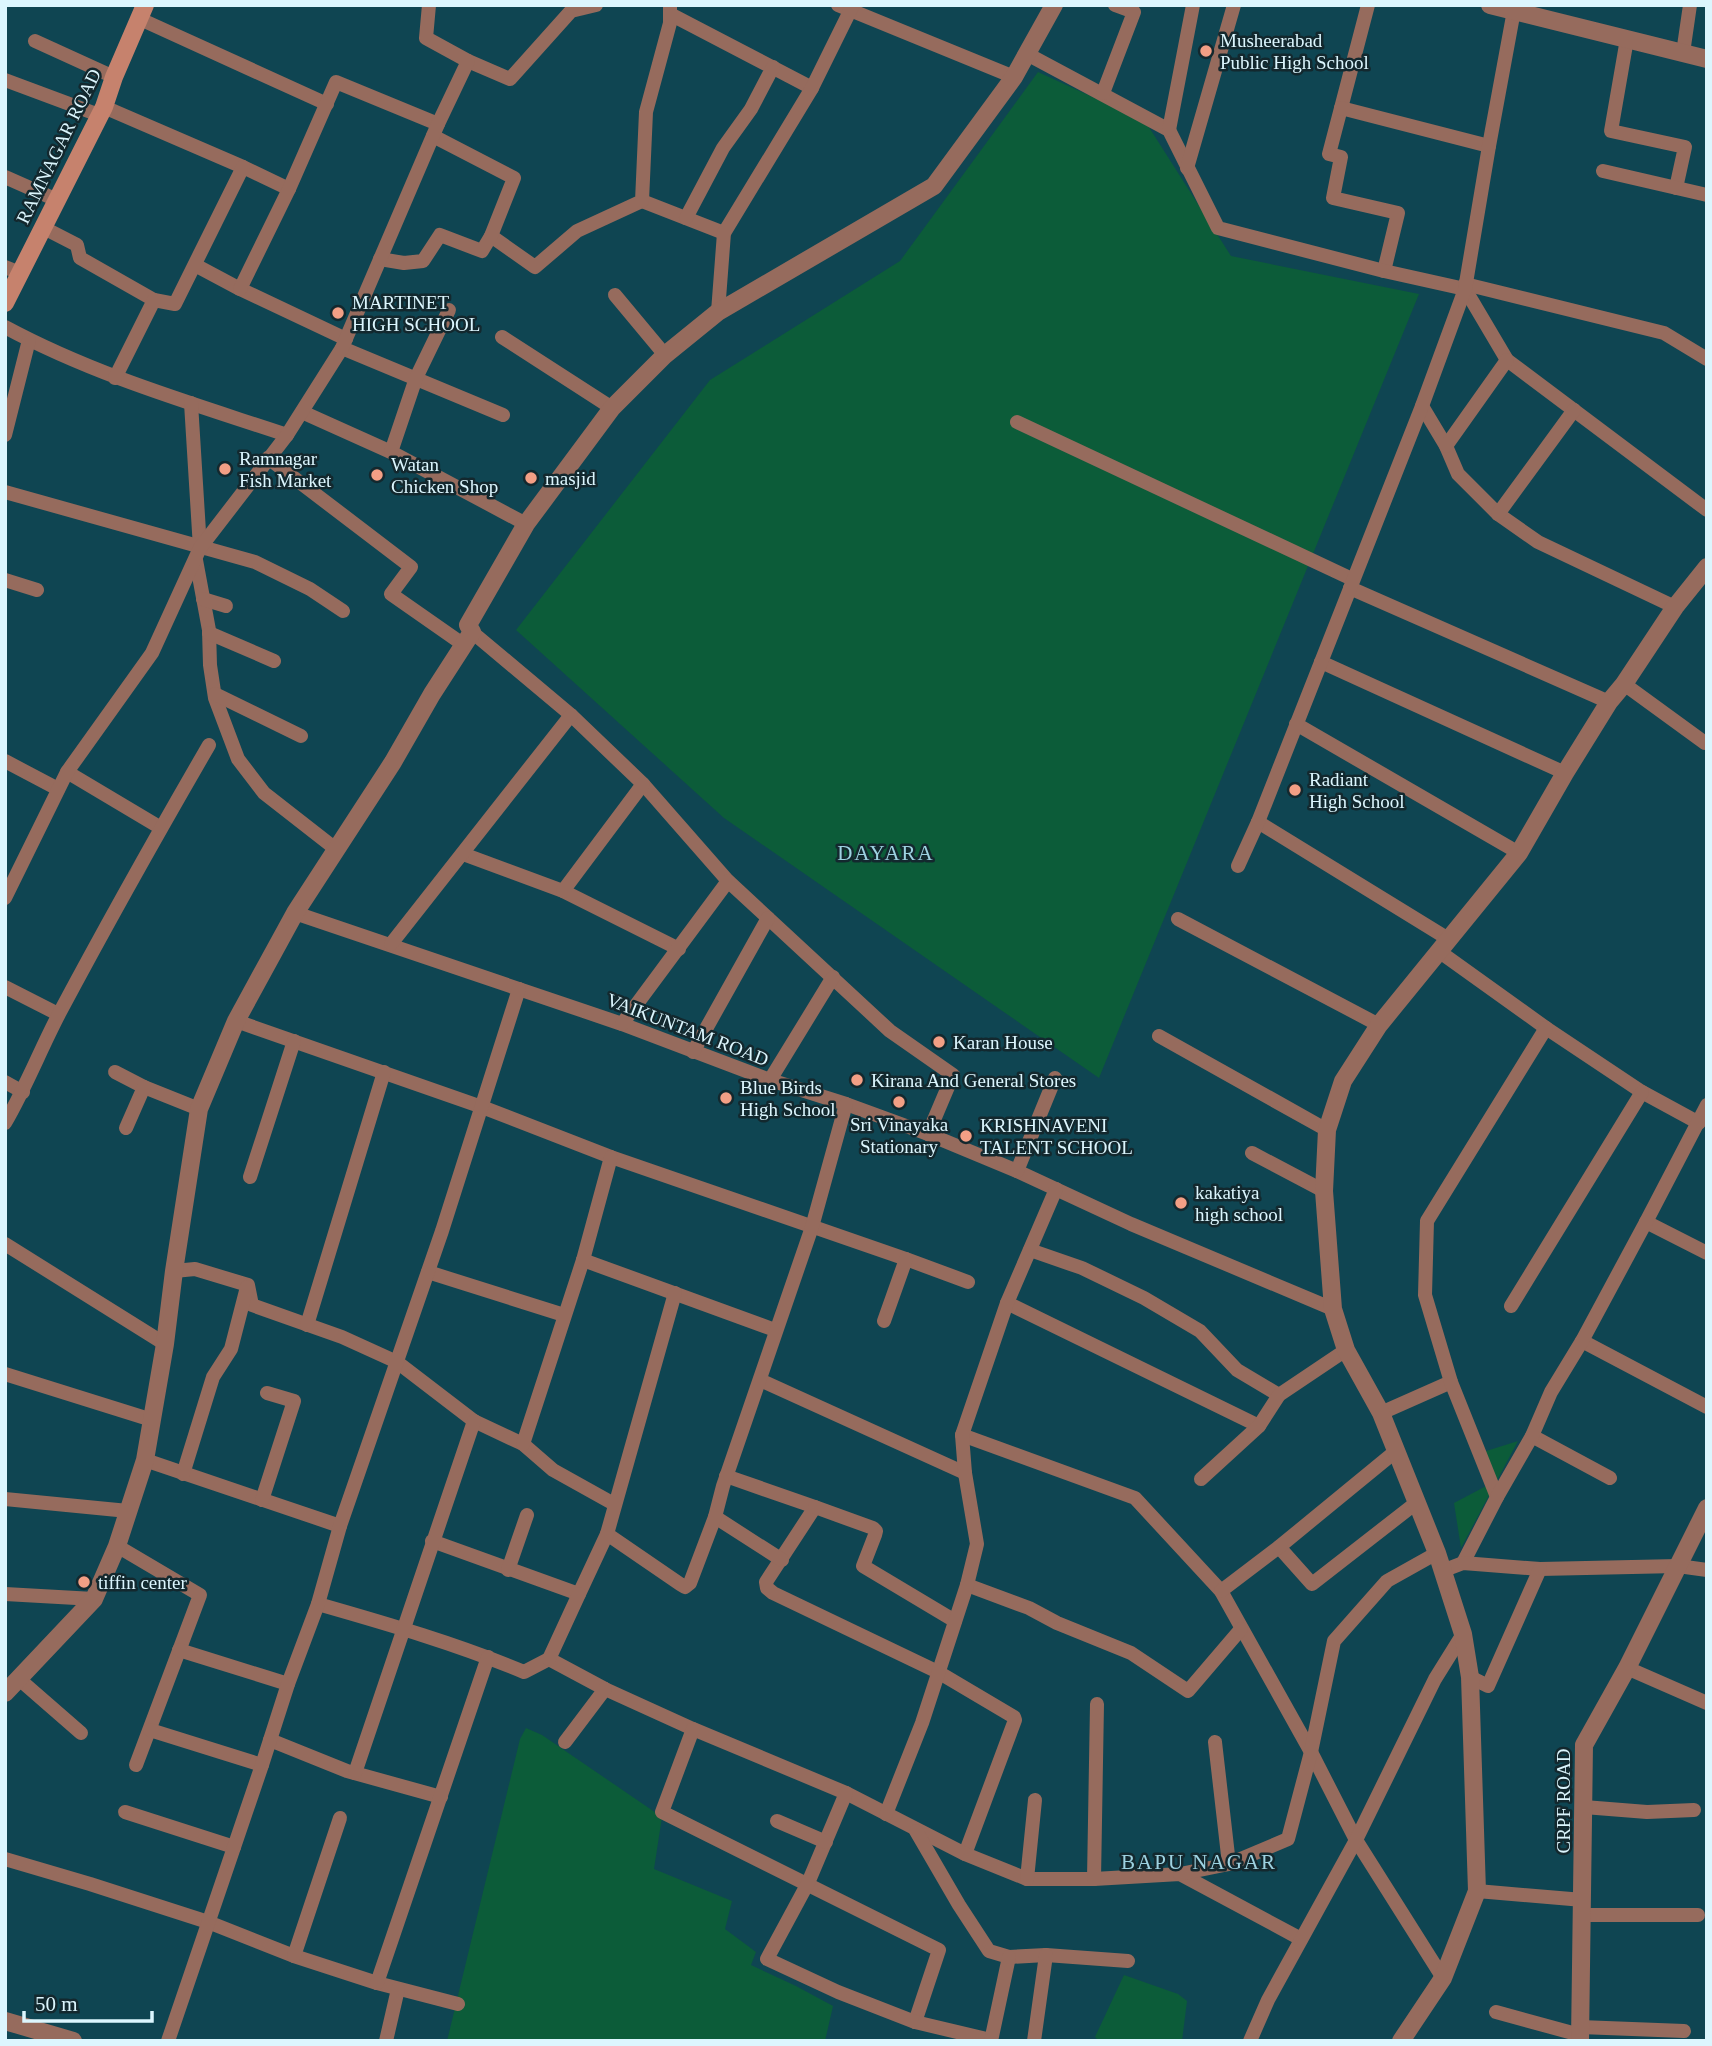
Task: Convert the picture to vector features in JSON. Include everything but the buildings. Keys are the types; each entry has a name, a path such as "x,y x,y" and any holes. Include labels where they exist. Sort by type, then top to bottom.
{"main road":[{"name":"RAMNAGAR ROAD","path":"5,303 13,270 42,227 102,111 139,10"}],"street":[{"path":"429,5 426,38 468,61 510,79 571,11 596,5"},
{"path":"5,1693 94,1599 117,1545 145,1460 165,1344 199,1109 236,1021 295,913 393,762 432,694 468,639 468,625 526,523 612,408 665,355 718,312 934,186 1014,77 1054,5"},
{"path":"1103,93 1134,12 1115,5"},
{"path":"1169,130 1193,5"},
{"path":"1187,168 1234,5"},
{"path":"1368,5 1329,154 1341,157 1333,198 1398,213 1384,271"},
{"path":"1490,5 1515,8 1707,60"},
{"path":"1683,53 1690,5"},
{"path":"718,312 724,233 812,88 847,7 1014,77"},
{"path":"1238,866 1258,822 1422,406 1465,287 1515,8"},
{"path":"139,10 327,104"},
{"path":"642,201 646,112 670,23 670,10 812,88"},
{"path":"1627,39 1611,131 1685,147 1676,188"},
{"path":"35,41 114,77"},
{"path":"1027,54 1169,130 1218,228 1384,271 1664,333 1707,359"},
{"path":"5,898 67,772 152,653 198,554 287,435 344,343 468,61"},
{"path":"686,218 723,148 751,109 772,67"},
{"path":"5,80 102,111 243,167 289,189"},
{"path":"240,289 289,189 336,82 436,130 514,177 491,236 482,251 440,235 423,261 404,263 380,258"},
{"path":"1341,108 1489,146"},
{"path":"42,227 77,245 80,258 154,300 175,304 243,167"},
{"path":"1604,171 1707,195"},
{"path":"5,177 57,200"},
{"path":"491,236 535,267 577,231 642,201 724,233"},
{"path":"195,265 344,343 416,378 503,415"},
{"path":"1465,287 1507,360 1707,510"},
{"path":"615,295 665,355"},
{"path":"115,377 154,300"},
{"path":"391,453 416,378 449,310"},
{"path":"5,327 115,377 287,435"},
{"path":"502,337 612,408"},
{"path":"5,435 29,340"},
{"path":"1446,446 1507,360"},
{"path":"191,403 198,554 215,694 238,759 264,793 337,850"},
{"path":"1422,406 1446,446 1458,474 1498,513 1538,542 1675,607"},
{"path":"1498,513 1574,410"},
{"path":"302,412 391,453 526,523"},
{"path":"1017,422 1351,584 1609,702"},
{"path":"268,458 411,567 391,594 468,639 571,715 643,784 728,881 890,1031 953,1075 928,1135"},
{"path":"5,492 198,554 255,562 310,589 343,611"},
{"path":"1401,2041 1443,1978 1478,1891 1469,1677 1463,1634 1440,1562 1381,1413 1346,1350 1333,1309 1324,1191 1327,1130 1343,1081 1379,1025 1518,853 1609,702 1675,607 1707,567"},
{"path":"5,580 37,590"},
{"path":"203,599 226,606"},
{"path":"209,633 274,661"},
{"path":"1321,662 1565,773"},
{"path":"1624,684 1705,743"},
{"path":"215,694 301,736"},
{"path":"391,944 571,715"},
{"path":"1296,724 1518,853"},
{"path":"5,1123 23,1092 58,1014 209,745"},
{"path":"5,761 58,789"},
{"path":"67,772 161,828"},
{"path":"564,891 643,784"},
{"path":"1258,822 1445,946 1546,1028 1642,1092 1699,1123"},
{"path":"463,854 564,891 679,949"},
{"path":"622,1024 728,881"},
{"name":"VAIKUNTAM ROAD","path":"295,913 622,1024 770,1080 846,1104 928,1135 1333,1309"},
{"path":"693,1052 768,918"},
{"path":"1178,919 1379,1025"},
{"path":"770,1080 832,977"},
{"path":"5,987 58,1014"},
{"path":"168,2041 288,1684 318,1604 341,1526 428,1272 519,989"},
{"path":"236,1021 482,1107 611,1157 968,1282"},
{"path":"1497,1497 1451,1382 1425,1295 1427,1221 1546,1028"},
{"path":"1159,1036 1327,1130"},
{"path":"250,1178 293,1041"},
{"path":"115,1072 199,1109"},
{"path":"307,1325 384,1072"},
{"path":"1017,1171 1055,1078"},
{"path":"5,1082 23,1092"},
{"path":"125,1129 144,1087"},
{"path":"1511,1306 1642,1092"},
{"path":"607,1534 685,1587 690,1583 715,1517 726,1476 812,1227 846,1104"},
{"path":"1463,1563 1532,1436 1551,1392 1646,1222 1707,1105"},
{"path":"1252,1153 1324,1191"},
{"path":"523,1444 583,1261 611,1157"},
{"path":"886,1814 922,1723 967,1585 977,1544 965,1473 962,1435 1007,1303 1056,1189"},
{"path":"1646,1222 1707,1253"},
{"path":"5,1244 165,1344"},
{"path":"1030,1250 1082,1268 1144,1298 1200,1331 1237,1370 1279,1395"},
{"path":"884,1321 906,1259"},
{"path":"583,1261 775,1330"},
{"path":"174,1271 195,1269 248,1286"},
{"path":"428,1272 564,1315"},
{"path":"248,1286 252,1305 342,1337 397,1362 474,1421 523,1444 553,1470 614,1504"},
{"path":"183,1474 213,1377 231,1349 248,1286"},
{"path":"318,1604 404,1629 524,1672 549,1659 607,1534 675,1293"},
{"path":"1007,1303 1259,1426"},
{"path":"1581,1341 1707,1407"},
{"path":"1201,1479 1259,1426 1279,1395 1346,1350"},
{"path":"5,1374 152,1420"},
{"path":"760,1380 965,1473"},
{"path":"1381,1413 1451,1382"},
{"path":"262,1500 294,1401 267,1393"},
{"path":"355,1773 474,1421"},
{"path":"962,1435 1135,1498 1221,1591 1311,1752 1356,1840 1443,1978"},
{"path":"1532,1436 1610,1478"},
{"path":"1221,1591 1396,1451"},
{"path":"145,1460 341,1526"},
{"path":"726,1476 873,1528 875,1535 863,1566 955,1621"},
{"path":"5,1499 128,1511"},
{"path":"1279,1547 1312,1584 1416,1503"},
{"path":"816,1507 766,1582 767,1588 938,1672 1015,1720 965,1854"},
{"name":"CRPF ROAD","path":"1580,2034 1584,1745 1627,1668 1707,1508"},
{"path":"508,1570 527,1515"},
{"path":"715,1517 782,1560"},
{"path":"432,1541 579,1594"},
{"path":"117,1545 200,1595 136,1765"},
{"path":"549,1659 606,1689 693,1729 846,1793 916,1831 1027,1879 1094,1879 1180,1874 1229,1864 1288,1839 1311,1752 1334,1641 1387,1581 1440,1562 1540,1569 1678,1566 1707,1570"},
{"path":"1469,1677 1488,1686 1540,1569"},
{"path":"967,1585 1029,1608 1056,1623 1131,1653 1188,1691 1241,1629"},
{"path":"5,1594 94,1599"},
{"path":"1250,2041 1268,2000 1356,1840 1435,1679 1463,1634"},
{"path":"179,1650 288,1684"},
{"path":"377,1983 488,1657"},
{"path":"1627,1668 1707,1703"},
{"path":"19,1679 81,1733"},
{"path":"565,1742 606,1689"},
{"path":"1094,1879 1097,1704"},
{"path":"693,1729 662,1812 939,1950 915,2022"},
{"path":"150,1730 262,1765"},
{"path":"270,1740 355,1773 441,1797"},
{"path":"1215,1742 1229,1864"},
{"path":"846,1793 808,1883 767,1959 838,1992 915,2022 991,2041 1009,1957"},
{"path":"1027,1879 1035,1800"},
{"path":"1584,1807 1647,1812 1694,1810"},
{"path":"125,1812 234,1847"},
{"path":"294,1956 340,1818"},
{"path":"777,1821 825,1842"},
{"path":"916,1831 989,1951 1009,1957 1046,1955 1128,1961"},
{"path":"5,1859 208,1922 294,1956 377,1983 458,2004"},
{"path":"1180,1874 1301,1939"},
{"path":"1478,1891 1582,1907 1699,1915"},
{"path":"1034,2041 1046,1955"},
{"path":"386,2041 398,1989"},
{"path":"1496,2012 1580,2034 1684,2031"},
{"path":"5,2021 73,2041"}],"green space":[{"path":"1038,72 1145,121 1231,256 1419,294 1099,1078 724,818 516,630 710,380 900,261"},
{"path":"1518,1441 1461,1548 1454,1503 1490,1484 1483,1452"},
{"path":"526,1728 542,1735 662,1817 654,1869 732,1901 725,1929 756,1952 751,1965 833,2006 825,2041 447,2041 520,1739"},
{"path":"1124,1975 1178,1994 1187,2001 1182,2041 1099,2041 1095,2037"}],"place":[{"name":"Musheerabad Public High School","path":"1206,51"},
{"name":"MARTINET HIGH SCHOOL","path":"338,313"},
{"name":"Ramnagar Fish Market","path":"225,469"},
{"name":"Watan Chicken Shop","path":"377,475"},
{"name":"masjid","path":"531,478"},
{"name":"Radiant High School","path":"1295,790"},
{"name":"Karan House","path":"939,1042"},
{"name":"Kirana And General Stores","path":"857,1080"},
{"name":"Blue Birds High School","path":"726,1098"},
{"name":"Sri Vinayaka Stationary","path":"899,1102"},
{"name":"KRISHNAVENI TALENT SCHOOL","path":"966,1136"},
{"name":"kakatiya high school","path":"1181,1203"},
{"name":"tiffin center","path":"84,1582"}],"district":[{"name":"DAYARA","path":"886,853"},
{"name":"BAPU NAGAR","path":"1199,1862"}]}
